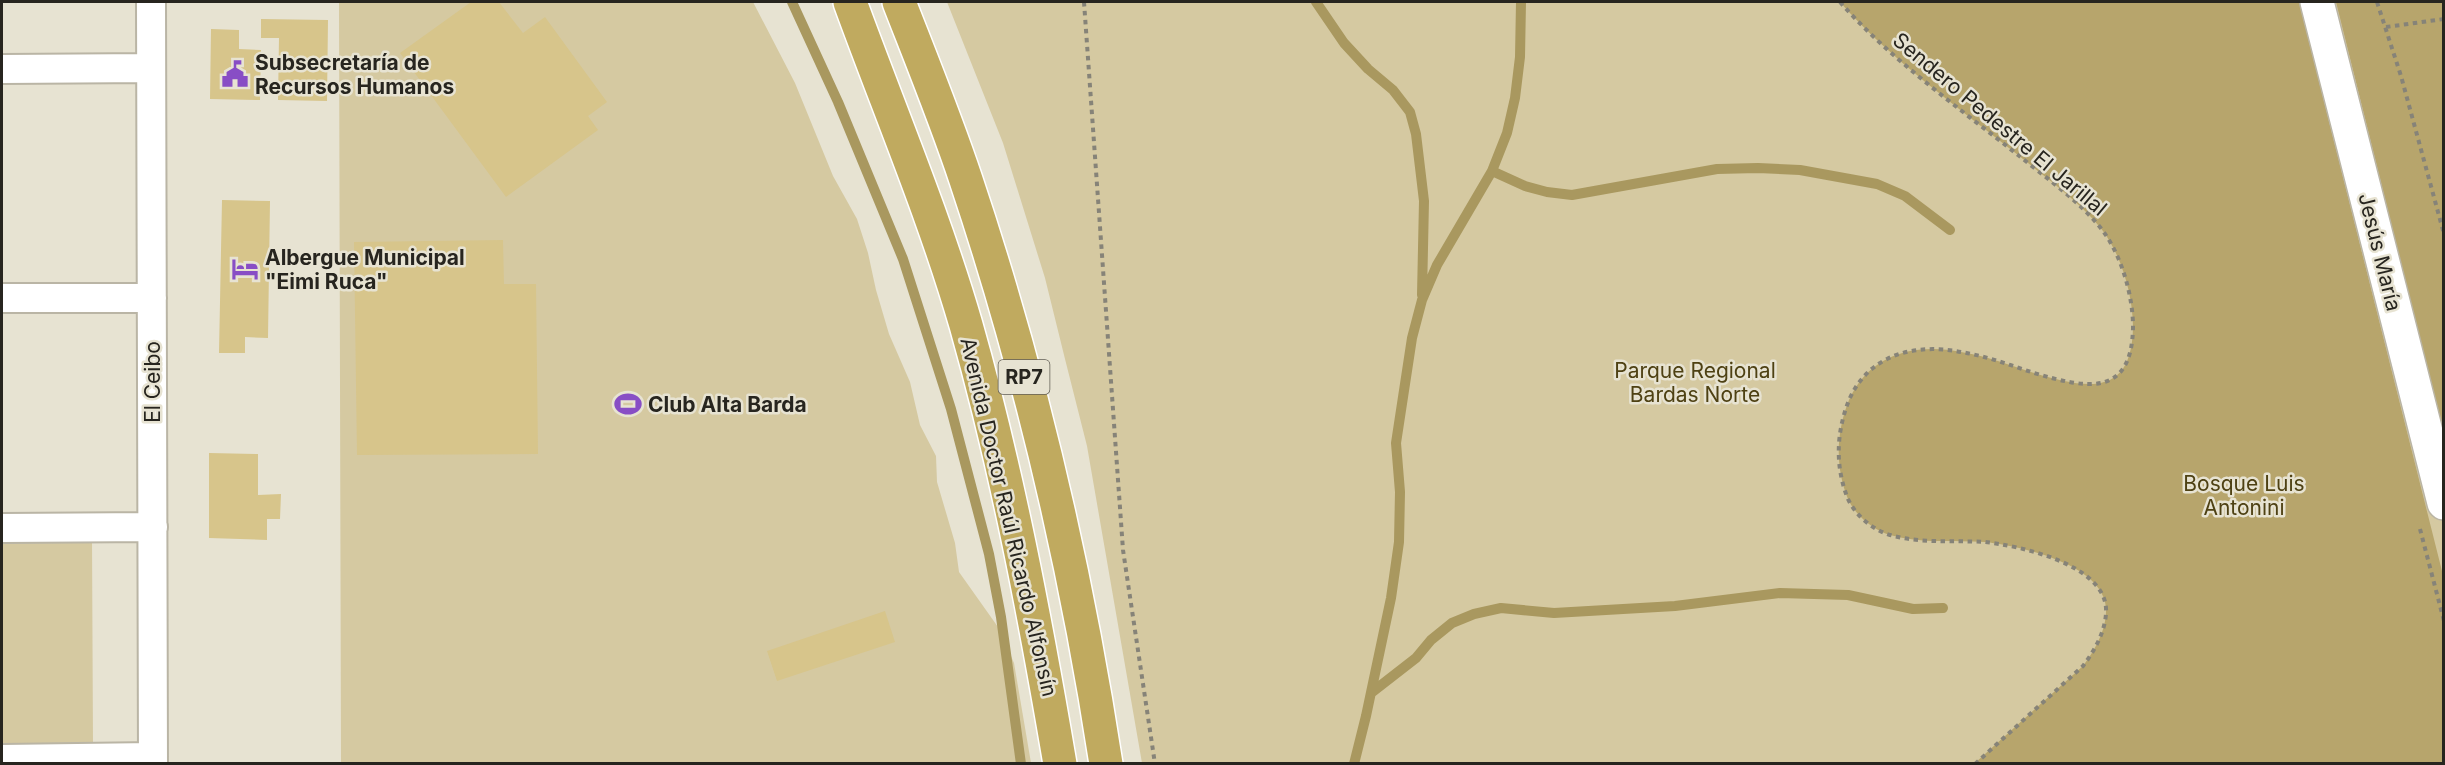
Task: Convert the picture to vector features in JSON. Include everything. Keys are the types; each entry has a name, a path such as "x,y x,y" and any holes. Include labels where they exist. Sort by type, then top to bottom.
{"highway":[{"name":"Avenida Doctor Raúl Ricardo Alfonsín","path":"899,2 967,182 1028,391 1061,524 1106,764"},
{"name":"Avenida Doctor Raúl Ricardo Alfonsín","path":"851,9 917,181 965,324 1000,462 1033,613 1060,764"}],"main road":[{"name":"Jesús María","path":"2317,2 2444,503"}],"street":[{"name":"El Ceibo","path":"151,2 153,760"},
{"path":"2,69 152,68"},
{"path":"2,298 152,298"},
{"path":"2,528 153,527"},
{"path":"2,759 153,760"}],"path":[{"path":"1084,2 1123,550 1155,764"},
{"name":"Sendero Pedestre El Jarillal","path":"1840,2 1898,58 2064,193 2103,231 2120,264 2128,292 2133,324 2128,361 2118,376 2102,384 2085,386 2065,382 1960,351 1932,349 1903,352 1883,361 1864,375 1851,395 1841,420 1839,447 1841,481 1852,507 1866,522 1886,534 1910,539 1985,542 2046,555 2092,580 2102,594 2106,608 2103,627 2096,648 2083,666 1975,764"},
{"path":"2377,2 2444,234"},
{"path":"2386,27 2444,19"}],"green space":[{"name":"Club Alta Barda","path":"339,2 753,2 795,83 833,176 857,219 889,334 910,382 920,425 936,456 937,482 955,543 959,572 998,627 1014,663 1031,763 341,763"},
{"name":"Parque Regional Bardas Norte","path":"947,2 2443,2 2443,763 1142,763 1087,446 1045,278 1003,143"},
{"name":"Bosque Luis Antonini","path":"1840,2 2299,2 2443,575 2443,763 1975,763 2083,666 2096,646 2105,624 2106,608 2101,593 2091,580 2076,569 2038,553 1985,542 1926,541 1902,538 1884,533 1871,526 1851,505 1841,475 1840,437 1849,400 1864,376 1875,367 1895,355 1923,350 1952,350 2071,382 2102,383 2115,377 2124,367 2131,350 2133,327 2131,303 2116,253 2103,231 2085,210 1902,63"},
{"path":"2336,2 2443,2 2443,432 2348,50"},
{"path":"2,538 92,538 93,746 2,746"}],"building":[{"path":"471,2 499,2 523,33 545,17 607,102 588,116 598,130 506,197 400,53"},
{"path":"261,19 328,20 327,101 278,100 279,38 261,38"},
{"name":"Subsecretaría de Recursos Humanos","path":"211,29 239,30 239,49 261,50 260,100 210,99"},
{"name":"Albergue Municipal \"Eimi Ruca\"","path":"222,200 270,201 268,338 245,337 245,353 219,353"},
{"path":"503,240 504,284 536,284 538,454 357,455 354,242"},
{"path":"209,453 258,454 258,495 281,494 280,519 267,519 267,540 209,538"},
{"path":"885,611 895,642 777,681 767,651"}],"waterway":[{"path":"792,2 838,102 903,259 951,409 989,554 1001,617 1021,764"},
{"path":"1316,2 1344,43 1368,69 1393,90 1410,112 1416,134 1424,201 1422,295"},
{"path":"1354,764 1391,598 1399,542 1400,492 1396,443 1412,338 1422,300 1437,265 1492,171 1507,133 1515,98 1520,57 1521,2"},
{"path":"1492,171 1525,186 1572,195 1717,169 1800,170 1877,184 1905,196 1950,230"},
{"path":"1371,693 1416,658 1431,640 1452,623 1474,614 1501,608 1554,613 1675,606 1780,593 1848,595 1913,609 1943,608"}],"place":[{"name":"Subsecretaría de Recursos Humanos","path":"235,74"},
{"name":"Albergue Municipal \"Eimi Ruca\"","path":"245,269"},
{"name":"Club Alta Barda","path":"628,404"}]}
